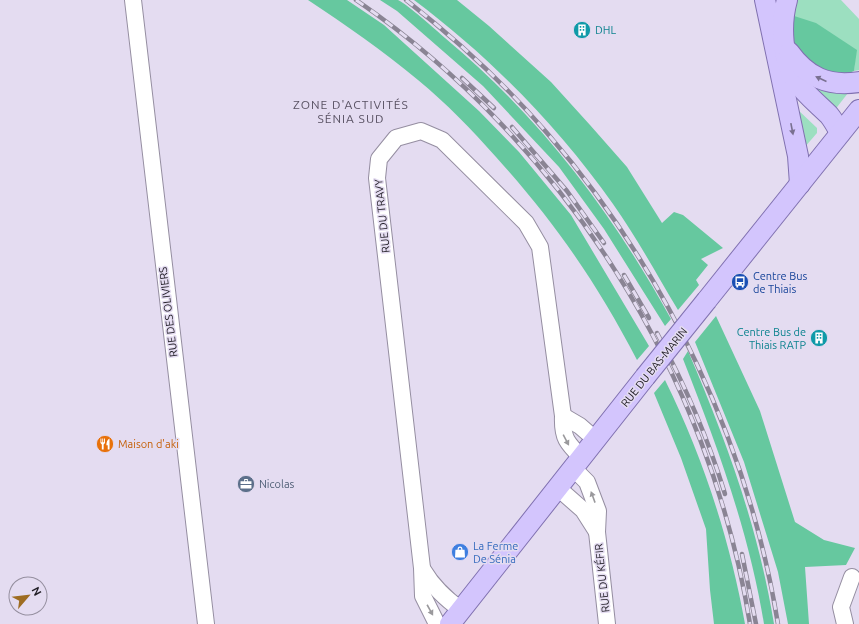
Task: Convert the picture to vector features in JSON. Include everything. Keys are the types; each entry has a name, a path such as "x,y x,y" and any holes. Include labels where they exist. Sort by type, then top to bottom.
{"main road":[{"path":"765,0 798,156 800,184"},
{"path":"787,0 783,23 785,47 791,69 796,81 830,116 840,133"},
{"path":"785,47 798,64 816,77 828,82 844,84 859,82"},
{"path":"784,90 830,132 840,133"},
{"name":"RUE DU BAS-MARIN","path":"455,617 859,110"}],"street":[{"name":"RUE DES OLIVIERS","path":"133,0 206,624"},
{"name":"RUE DU TRAVY","path":"437,624 423,596 422,568 377,178 379,159 396,138 421,131 442,140 526,223 540,247 563,416 564,438 578,463"},
{"path":"563,416 580,426 596,440"},
{"name":"RUE DU KÉFIR","path":"578,463 593,494 598,515 596,532 607,624"},
{"name":"RUE DU KÉFIR","path":"558,488 583,510 596,532"},
{"name":"RUE DU TRAVY","path":"422,568 432,585 442,595 455,617"},
{"path":"845,624 841,607 852,577"}],"green space":[{"path":"308,0 347,0 384,25 479,111 519,152 571,215 649,346 637,360 590,279 556,229 487,147 449,107 418,80 364,38"},
{"path":"380,0 398,0 429,24 479,68 512,100 542,133 571,168 624,241 671,319 665,326 604,229 559,167 483,86 397,11"},
{"path":"414,0 457,0 489,26 551,82 627,167 662,223 674,212 683,215 723,248 701,259 708,265 696,280 699,285 678,310 622,217 592,175 569,147 546,120 496,69"},
{"path":"794,0 841,0 859,19 859,70 854,71 856,50 791,15"},
{"path":"791,15 816,23 857,50 854,71 839,77 824,74 795,48 790,31"},
{"path":"807,81 849,89 848,93 834,111"},
{"path":"796,108 817,128 817,133 804,148"},
{"path":"716,316 760,411 795,522 824,540 855,548 846,565 805,567 809,624 788,624 778,572 744,462 695,342"},
{"path":"688,351 716,418 740,485 759,553 774,624 764,624 750,556 731,489 683,359"},
{"path":"665,380 679,409 714,499 732,561 745,624 714,624 706,529 681,458 654,393"}],"railway":[{"path":"356,0 431,57 500,122 562,194 616,272 663,355 701,441 730,532 750,624"},
{"path":"406,0 480,63 547,133 590,186 629,242 665,301 696,363 724,426 746,491 765,557 778,624"},
{"path":"462,78 494,108"},
{"path":"512,127 567,191 604,243"},
{"path":"624,275 649,318"},
{"path":"657,333 695,412 725,494"},
{"path":"742,554 756,624"}],"place":[{"name":"DHL","path":"582,30"},
{"name":"Centre Bus de Thiais","path":"740,282"},
{"name":"Centre Bus de Thiais RATP","path":"819,338"},
{"name":"Maison d'aki","path":"105,444"},
{"name":"Nicolas","path":"246,484"},
{"name":"La Ferme De Sénia","path":"460,552"}],"district":[{"name":"ZONE D'ACTIVITÉS SÉNIA SUD","path":"351,112"}]}
